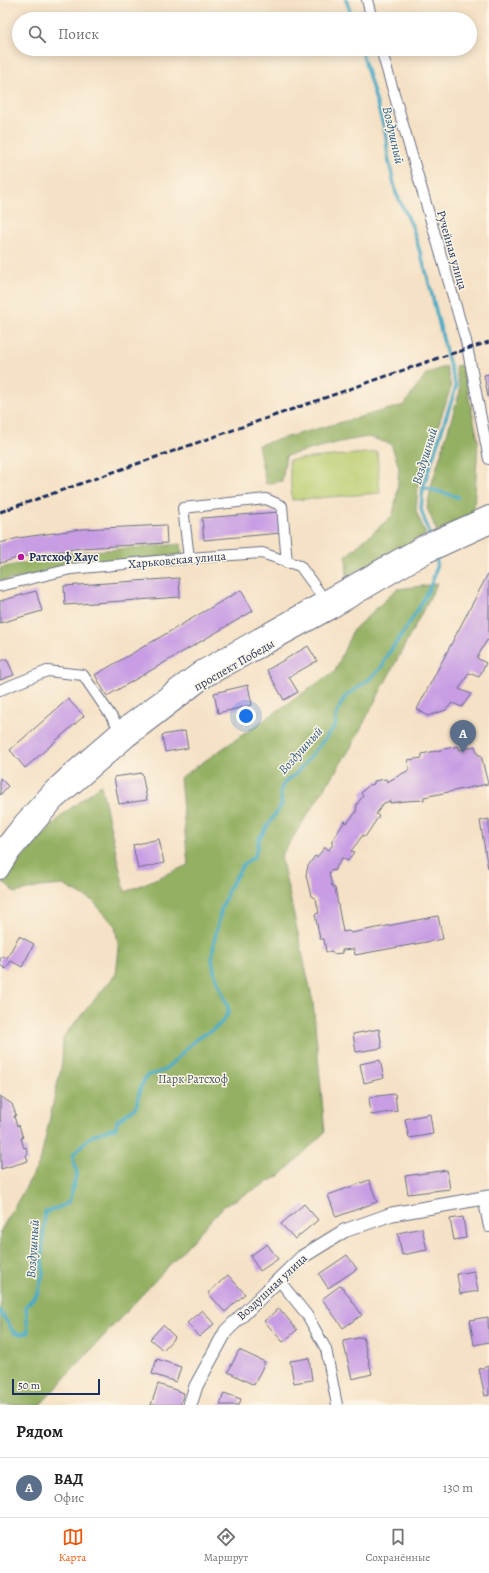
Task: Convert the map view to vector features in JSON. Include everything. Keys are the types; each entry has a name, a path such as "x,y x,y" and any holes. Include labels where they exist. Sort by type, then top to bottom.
{"main road":[{"name":"проспект Победы","path":"0,871 10,855 56,802 129,738 207,678 328,604 489,514"},
{"name":"проспект Победы","path":"442,541 489,526"},
{"name":"проспект Победы","path":"0,850 23,821 53,788 120,729 201,669 328,604"}],"street":[{"path":"367,0 370,12"},
{"name":"Ручейная улица","path":"383,56 466,341 489,459"},
{"path":"189,558 183,508 266,499 282,506 287,563"},
{"name":"Харьковская улица","path":"0,586 71,569 262,553 287,563 300,566 328,604"},
{"path":"0,690 47,671 83,675 120,729"},
{"path":"486,1197 489,1227"},
{"name":"Воздушная улица","path":"190,1405 196,1386 226,1331 302,1257 344,1231 392,1214 486,1197"},
{"path":"278,1279 307,1315 326,1349 337,1405"}],"green space":[{"path":"462,365 478,440 474,512 437,532 427,508 432,483 460,391 455,366"},
{"path":"446,366 451,387 418,486 416,511 426,535 347,576 346,556 393,515 397,493 399,467 391,444 368,437 340,442 286,456 282,481 266,484 258,445 404,405 426,374"},
{"path":"377,452 380,493 292,500 289,460"},
{"path":"181,544 182,554 0,581 0,568 69,553"},
{"name":"Парк Ратсхоф","path":"437,584 350,749 281,856 313,1002 325,1132 281,1175 224,1206 40,1405 0,1405 0,1232 40,1162 62,1063 63,1037 116,974 119,949 115,926 93,901 63,885 40,887 15,893 2,881 16,863 62,815 101,785 125,892 188,865 180,778 335,671 353,630 397,589"}],"building":[{"path":"489,374 489,397 488,397 484,375"},
{"path":"279,512 281,533 204,540 202,518"},
{"path":"166,525 167,543 81,548 21,557 0,563 0,543 18,538 82,529"},
{"path":"489,572 489,641 487,640 477,658 486,663 479,677 469,673 459,689 471,694 462,707 452,703 446,710 428,716 417,709"},
{"path":"179,578 180,597 65,605 64,586"},
{"path":"241,590 253,611 107,696 95,675"},
{"path":"36,591 42,611 0,623 0,601"},
{"path":"308,646 317,661 289,677 298,692 284,700 267,670"},
{"path":"7,659 14,675 0,680 0,661"},
{"path":"248,685 252,705 218,713 214,693"},
{"path":"68,699 84,716 25,768 10,750"},
{"path":"185,731 188,748 165,752 162,735"},
{"path":"458,746 460,750 475,746 478,755 481,755 488,784 424,797 424,800 390,803 390,801 384,803 376,814 379,816 365,837 363,835 351,851 354,852 348,861 342,858 334,871 332,869 329,873 332,886 335,888 343,932 349,931 351,933 438,916 443,939 355,955 354,949 342,950 342,953 333,954 332,951 326,952 324,939 320,939 315,914 319,913 316,899 311,896 306,875 308,866 315,856 317,857 325,847 329,850 333,844 331,842 345,821 347,823 356,812 357,804 363,796 361,793 369,785 374,784 374,781 386,779 387,782 409,770 408,760 422,758 422,754"},
{"path":"142,773 147,800 119,804 114,777"},
{"path":"0,778 8,786 0,795"},
{"path":"489,819 489,868 488,868 480,821"},
{"path":"159,839 164,863 138,869 133,845"},
{"path":"19,936 34,944 22,967 11,961 6,969 0,965 0,960 2,956 7,958"},
{"path":"379,1029 382,1048 356,1052 353,1034"},
{"path":"380,1060 384,1078 364,1083 360,1064"},
{"path":"395,1094 397,1111 371,1115 369,1097"},
{"path":"0,1096 12,1104 16,1115 14,1116 17,1126 19,1125 23,1138 21,1138 24,1148 26,1147 28,1154 26,1155 28,1161 1,1169"},
{"path":"430,1114 433,1134 409,1138 405,1119"},
{"path":"447,1170 450,1189 408,1194 405,1176"},
{"path":"369,1180 377,1202 336,1217 328,1195"},
{"path":"304,1204 318,1220 295,1239 281,1224"},
{"path":"463,1217 466,1238 454,1240 450,1219"},
{"path":"422,1228 427,1250 402,1255 398,1233"},
{"path":"267,1244 278,1259 260,1271 250,1256"},
{"path":"347,1255 357,1269 328,1288 319,1274"},
{"path":"474,1271 478,1291 460,1294 457,1274"},
{"path":"228,1275 245,1294 225,1312 208,1293"},
{"path":"341,1285 362,1315 343,1328 322,1299"},
{"path":"279,1308 297,1330 283,1342 264,1321"},
{"path":"202,1310 214,1324 199,1337 187,1323"},
{"path":"488,1317 489,1342 474,1345 470,1320"},
{"path":"163,1325 175,1337 163,1350 150,1339"},
{"path":"363,1337 372,1374 352,1379 343,1341"},
{"path":"239,1350 265,1362 254,1385 228,1372"},
{"path":"309,1358 312,1380 294,1383 290,1361"},
{"path":"157,1359 181,1367 176,1382 152,1374"},
{"path":"489,1366 489,1395 485,1396 479,1369"},
{"path":"158,1384 184,1393 180,1405 151,1405"},
{"path":"224,1393 241,1399 239,1405 220,1405"}],"waterway":[{"name":"Воздушный","path":"346,0 350,12"},
{"name":"Воздушный","path":"363,56 386,135 388,157 396,193 412,226 427,275 456,387 423,487 421,509 430,536"},
{"path":"423,487 458,497"},
{"name":"Воздушный","path":"0,1311 14,1333 28,1333 26,1306 38,1293 43,1273 42,1255 45,1212 69,1202 77,1172 74,1165 73,1155 91,1137 101,1132 116,1128 117,1121 136,1107 140,1089 146,1076 160,1072 167,1068 191,1044 218,1026 226,1017 229,1010 215,975 212,959 221,910 229,888 243,865 255,856 259,839 282,804 280,792 284,783 296,774 335,726 337,712 345,697 373,676 383,666 384,660 409,624 427,594 433,579 436,566 436,555"}],"railway":[{"path":"0,512 438,358 489,342"}],"place":[{"name":"Ратсхоф Хаус","path":"21,557"},
{"name":"ВАД","path":"463,753"}]}
